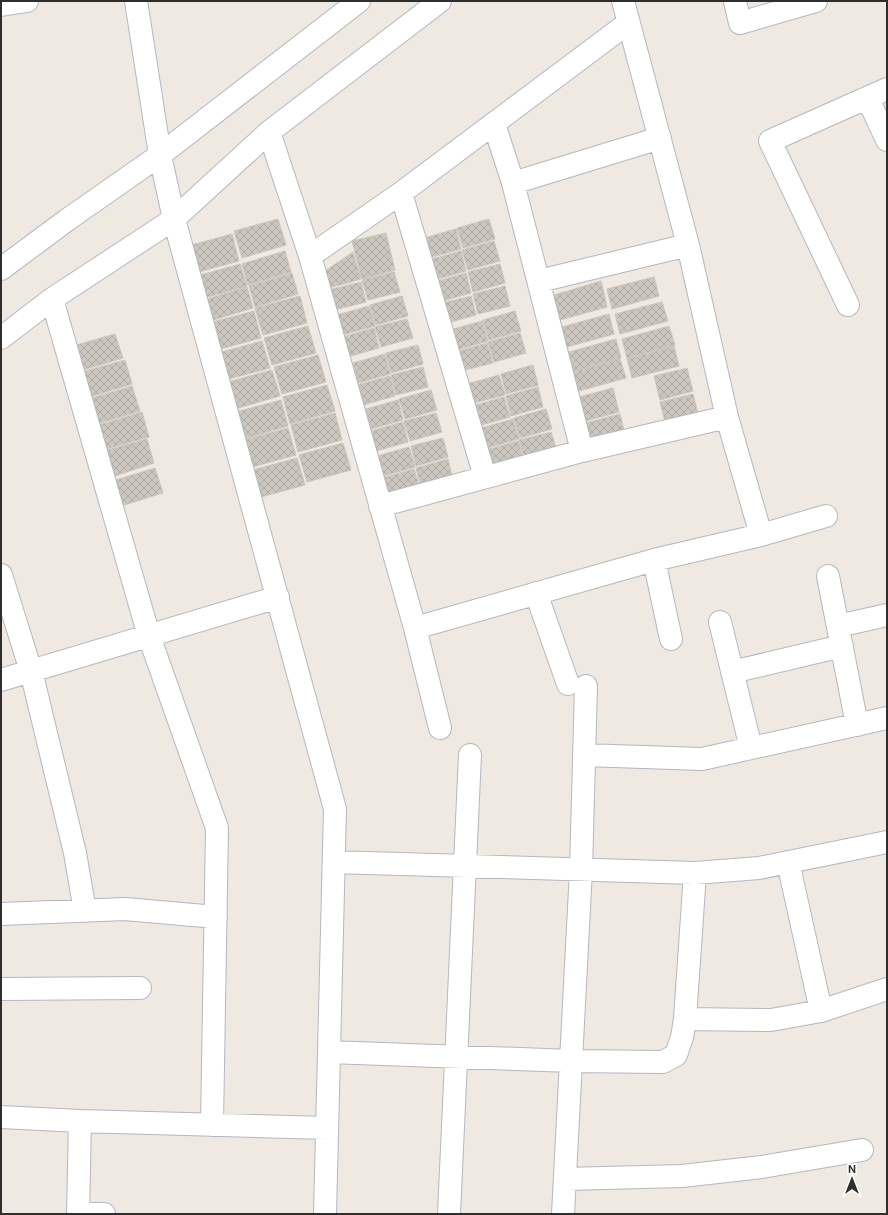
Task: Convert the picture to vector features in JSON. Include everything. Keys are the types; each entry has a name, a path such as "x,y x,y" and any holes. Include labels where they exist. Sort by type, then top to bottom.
{"street":[{"path":"1,5 27,1"},
{"path":"136,1 161,161 174,219 335,809 325,1214"},
{"path":"1,270 67,220 161,161 359,1"},
{"path":"1,338 52,299 174,219 269,132 440,1"},
{"path":"623,1 688,246 727,417 761,535"},
{"path":"735,1 740,23 816,1"},
{"path":"310,256 401,193 628,23"},
{"path":"848,305 770,142 868,99 887,89"},
{"path":"868,99 887,140"},
{"path":"494,124 513,183 582,451"},
{"path":"269,132 310,256 415,628 440,728"},
{"path":"513,183 660,138"},
{"path":"401,193 485,477"},
{"path":"539,281 688,246"},
{"path":"52,299 149,636 218,828 212,1125"},
{"path":"380,506 582,451 727,417"},
{"path":"415,628 654,560 761,535 826,516"},
{"path":"654,560 671,639"},
{"path":"1,575 31,671 75,853 86,911"},
{"path":"828,576 857,725"},
{"path":"536,593 577,685 584,755 581,870 563,1214"},
{"path":"1,680 278,597"},
{"path":"732,672 840,636 887,615"},
{"path":"720,622 751,748"},
{"path":"584,755 702,759 887,718"},
{"path":"449,1214 470,755"},
{"path":"334,862 695,873 759,868 886,846"},
{"path":"788,862 821,1011"},
{"path":"329,1052 572,1061 663,1062 676,1055 682,1037 685,1019 695,873"},
{"path":"1,914 125,909 216,917"},
{"path":"1,989 140,988"},
{"path":"685,1019 771,1020 821,1011 887,989"},
{"path":"1,1117 80,1121 327,1128"},
{"path":"80,1121 78,1214 104,1214"},
{"path":"565,1179 689,1175 762,1167 862,1150"}],"building":[{"path":"278,219 286,245 242,258 234,231"},
{"path":"489,219 495,239 463,248 457,228"},
{"path":"456,229 461,249 429,258 424,238"},
{"path":"386,233 395,270 362,279 352,241"},
{"path":"232,234 239,261 195,273 188,246"},
{"path":"494,241 500,261 468,270 462,250"},
{"path":"285,251 291,272 248,285 242,264"},
{"path":"461,251 466,271 434,280 429,260"},
{"path":"353,252 361,279 329,288 325,271"},
{"path":"240,264 247,286 204,298 197,276"},
{"path":"500,264 505,283 473,292 468,272"},
{"path":"394,272 400,292 368,300 362,280"},
{"path":"292,273 298,294 255,307 249,286"},
{"path":"466,273 471,293 439,302 434,282"},
{"path":"654,277 659,296 612,309 607,289"},
{"path":"601,281 607,307 560,320 551,296"},
{"path":"361,282 366,302 334,310 329,290"},
{"path":"505,286 510,306 478,314 473,294"},
{"path":"247,287 253,308 210,321 204,300"},
{"path":"300,296 307,323 263,335 255,308"},
{"path":"402,296 408,316 376,325 370,305"},
{"path":"471,296 476,315 444,324 439,304"},
{"path":"662,302 668,321 620,334 615,314"},
{"path":"369,306 375,326 342,335 337,315"},
{"path":"254,311 261,338 217,350 209,323"},
{"path":"515,311 521,331 489,340 483,320"},
{"path":"609,314 614,334 567,347 562,327"},
{"path":"407,319 413,338 381,347 375,327"},
{"path":"482,321 488,341 456,350 450,330"},
{"path":"308,326 316,353 272,365 264,338"},
{"path":"669,326 675,345 627,358 622,339"},
{"path":"374,328 379,348 347,357 342,337"},
{"path":"520,333 526,353 494,362 488,342"},
{"path":"115,334 123,358 80,371 73,346"},
{"path":"616,339 621,358 574,371 569,352"},
{"path":"262,341 270,368 225,380 218,353"},
{"path":"487,343 493,363 461,371 455,352"},
{"path":"418,345 423,364 391,373 386,353"},
{"path":"674,346 679,366 632,378 627,359"},
{"path":"385,354 390,374 358,383 353,363"},
{"path":"318,355 326,382 282,394 274,367"},
{"path":"620,359 626,378 579,391 573,372"},
{"path":"125,360 132,384 90,397 82,372"},
{"path":"533,365 538,385 506,394 501,374"},
{"path":"423,367 428,387 396,395 391,375"},
{"path":"687,368 693,391 660,400 654,376"},
{"path":"272,370 280,396 235,409 228,382"},
{"path":"499,375 505,395 473,403 467,384"},
{"path":"390,376 395,396 363,405 357,385"},
{"path":"327,385 335,411 290,424 283,397"},
{"path":"132,386 140,411 97,424 89,399"},
{"path":"538,387 543,407 511,416 506,396"},
{"path":"613,388 619,412 585,421 579,397"},
{"path":"431,390 437,410 405,419 399,399"},
{"path":"693,394 699,418 666,426 660,402"},
{"path":"504,397 510,417 478,426 472,406"},
{"path":"281,400 288,426 244,439 236,412"},
{"path":"398,400 403,420 371,429 366,409"},
{"path":"546,409 552,429 520,438 514,418"},
{"path":"142,412 149,437 106,449 99,425"},
{"path":"335,413 342,440 298,452 291,425"},
{"path":"436,413 442,432 410,441 404,421"},
{"path":"620,414 626,438 592,446 586,423"},
{"path":"513,419 519,439 487,448 481,428"},
{"path":"403,422 408,442 376,451 371,431"},
{"path":"288,428 296,455 252,467 244,440"},
{"path":"551,432 557,451 525,460 519,440"},
{"path":"443,438 448,457 416,466 411,446"},
{"path":"147,439 154,463 112,477 104,451"},
{"path":"518,441 524,461 492,470 486,450"},
{"path":"343,443 351,470 307,482 299,455"},
{"path":"409,447 415,467 383,476 377,456"},
{"path":"297,458 305,485 261,497 253,470"},
{"path":"448,459 453,480 421,488 416,468"},
{"path":"155,468 163,493 121,506 113,481"},
{"path":"414,469 420,489 388,498 382,478"}]}
